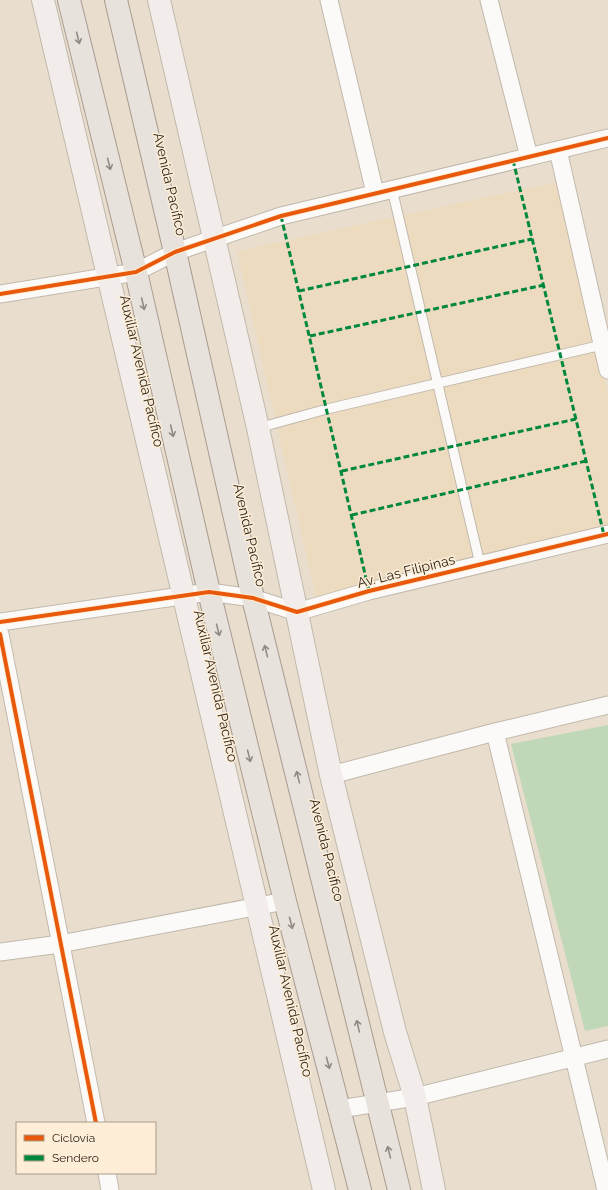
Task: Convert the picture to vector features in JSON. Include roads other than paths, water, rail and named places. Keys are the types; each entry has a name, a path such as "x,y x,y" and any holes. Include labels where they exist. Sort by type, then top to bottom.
{"main road":[{"name":"Auxiliar Avenida Pacífico","path":"43,0 324,1190"},
{"path":"69,0 136,272 209,592 285,901 360,1190"},
{"name":"Avenida Pacífico","path":"116,0 175,252 253,598 399,1190"},
{"path":"159,0 258,428 331,774 395,1032 415,1097 434,1190"}],"street":[{"path":"329,0 375,193"},
{"path":"489,0 529,157"},
{"path":"0,294 136,272 175,252 281,216 608,138"},
{"path":"558,150 608,370"},
{"name":"Av. Las Filipinas","path":"297,612 369,591 608,534"},
{"path":"0,622 209,592 253,598 297,612"},
{"path":"0,634 96,1122"},
{"path":"331,774 608,705"},
{"path":"495,732 606,1190"},
{"path":"0,952 60,944 285,901"},
{"path":"340,1109 415,1097 608,1049"},
{"path":"107,1174 110,1190"}],"lane":[{"path":"392,189 436,383 480,564"},
{"path":"258,428 327,409 602,345"}]}
